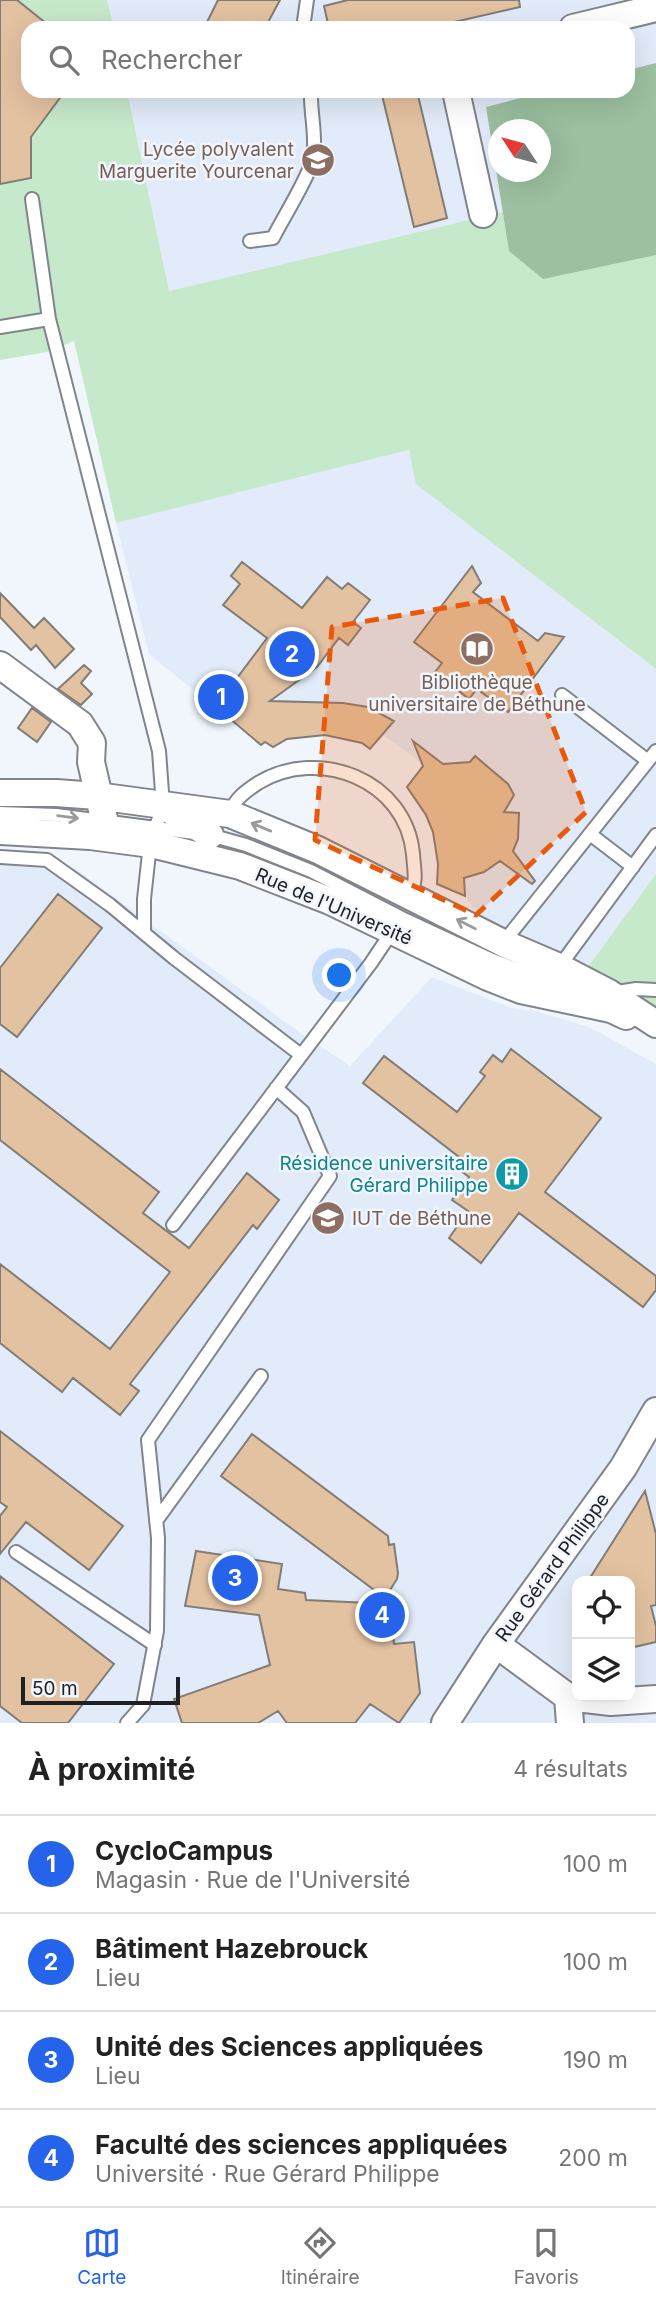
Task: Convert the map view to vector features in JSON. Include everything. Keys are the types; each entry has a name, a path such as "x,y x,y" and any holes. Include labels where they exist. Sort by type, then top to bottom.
{"street":[{"path":"602,21 656,8"},
{"path":"458,98 483,214"},
{"path":"0,665 80,724 92,743 91,762 102,830"},
{"name":"Rue de l'Université","path":"0,793 56,793 143,801 156,826"},
{"path":"156,826 230,814 318,850 503,943 559,967 609,993 656,1026"},
{"path":"156,826 210,835"},
{"name":"Rue de l'Université","path":"0,831 102,830 156,826 240,866 390,928 488,978 550,998 611,1009 656,1026"},
{"name":"Rue Gérard Philippe","path":"445,1723 496,1644 624,1468 656,1411"},
{"path":"496,1644 569,1710 611,1702 656,1699"}],"lane":[{"path":"304,21 307,0"},
{"path":"250,241 273,238 313,161 310,98"},
{"path":"32,200 49,319 159,751 156,826 144,899 144,932"},
{"path":"0,327 49,319"},
{"path":"503,943 652,756 562,695"},
{"path":"230,814 232,804 272,775 299,767 327,767 354,775 378,790 397,811 411,837 416,884 409,895"},
{"path":"0,813 56,815 102,830"},
{"path":"590,834 633,867"},
{"path":"210,835 246,845 311,871 406,920 559,986 594,993 656,990"},
{"path":"559,967 656,835"},
{"path":"0,857 47,860 301,1055"},
{"path":"173,1226 371,963 385,942 390,928"},
{"path":"127,1723 143,1705 157,1631 156,1521 148,1440 330,1176 303,1112 276,1088"},
{"path":"156,1521 261,1376"},
{"path":"16,1552 155,1645"}],"highlighted area":[{"path":"503,598 586,812 476,915 315,840 332,627"}],"shaded area":[{"path":"107,0 656,0 656,63 635,68 635,21 112,21"},
{"name":"Lycée polyvalent Marguerite Yourcenar","path":"128,98 520,98 486,107 488,182 498,182 503,212 169,291"},
{"path":"410,450 601,627 656,669 656,874 582,975 486,925 465,896 437,884 438,864 433,832 426,815 407,787 423,765 407,752 383,735 370,749 361,742 325,735 287,739 273,747 265,742 261,745 149,654 116,523"},
{"name":"IUT de Béthune","path":"0,849 47,854 77,870 306,1037 350,1066 432,977 512,1008 534,1011 589,1027 656,1064 656,1723 0,1723"}],"green space":[{"path":"0,0 107,0 112,21 21,21 21,98 128,98 169,291 503,212 509,251 543,278 656,255 656,669 416,484 409,450 116,523 74,341 47,352 0,360"},
{"path":"656,63 656,255 543,279 509,251 498,182 551,182 551,119 488,120 486,107 520,98 635,98 635,68"},
{"path":"656,874 656,1012 582,975"}],"building":[{"path":"0,0 17,0 43,21 21,21 21,98 60,98 31,137 31,178 0,184"},
{"path":"218,0 280,0 269,21 208,21"},
{"path":"348,0 519,0 520,7 459,21 327,21 324,6"},
{"path":"383,98 419,98 447,218 414,227"},
{"path":"242,562 302,608 327,577 342,589 348,583 370,600 353,622 361,628 348,645 339,638 317,667 270,701 343,703 368,707 394,721 370,749 362,743 325,735 287,739 273,747 265,742 261,745 203,696 223,673 234,682 267,638 223,605 240,584 231,576"},
{"path":"472,566 481,583 473,592 538,641 545,633 564,637 508,712 477,689 469,699 435,672 442,663 414,642"},
{"path":"0,593 34,628 44,618 74,649 55,668 36,645 31,650 0,617"},
{"path":"84,665 91,671 81,683 92,694 81,705 58,689"},
{"path":"32,708 51,722 37,742 18,728"},
{"path":"413,741 443,764 470,762 475,756 508,784 514,795 504,812 519,813 518,839 513,851 535,881 532,884 500,861 484,872 464,878 465,896 437,884 438,864 433,832 426,815 407,787 423,766"},
{"path":"58,894 102,928 17,1037 0,1024 0,968"},
{"name":"Résidence universitaire Gérard Philippe","path":"511,1049 601,1118 545,1192 656,1276 656,1290 643,1307 519,1213 481,1263 449,1238 468,1211 452,1200 469,1177 453,1165 459,1157 363,1083 384,1056 457,1112 485,1076 480,1072 493,1055 502,1062"},
{"path":"0,1069 159,1192 143,1213 189,1248 247,1173 279,1200 257,1229 253,1225 130,1384 139,1391 120,1415 73,1378 62,1392 0,1343 0,1264 110,1349 170,1272 0,1140"},
{"path":"0,1431 123,1526 89,1570 26,1522 0,1554 0,1516 7,1507 0,1502"},
{"path":"252,1434 388,1536 389,1545 394,1544 398,1573 385,1598 221,1476"},
{"path":"645,1491 656,1534 656,1605 651,1606 656,1626 656,1642 635,1647 635,1576 591,1576"},
{"path":"196,1551 282,1564 278,1589 305,1593 306,1600 390,1604 394,1644 414,1642 420,1693 399,1723 370,1704 355,1723 287,1723 278,1711 258,1723 182,1723 174,1699 270,1665 259,1615 185,1606"},
{"path":"0,1576 114,1664 68,1723 22,1723 0,1706"}],"place":[{"name":"Lycée polyvalent Marguerite Yourcenar","path":"318,160"},
{"name":"Bibliothèque universitaire de Béthune","path":"477,649"},
{"name":"Bâtiment Hazebrouck","path":"292,654"},
{"name":"CycloCampus","path":"221,697"},
{"name":"Résidence universitaire Gérard Philippe","path":"512,1174"},
{"name":"IUT de Béthune","path":"328,1218"},
{"name":"Unité des Sciences appliquées","path":"235,1578"},
{"name":"Faculté des sciences appliquées","path":"382,1615"}]}
